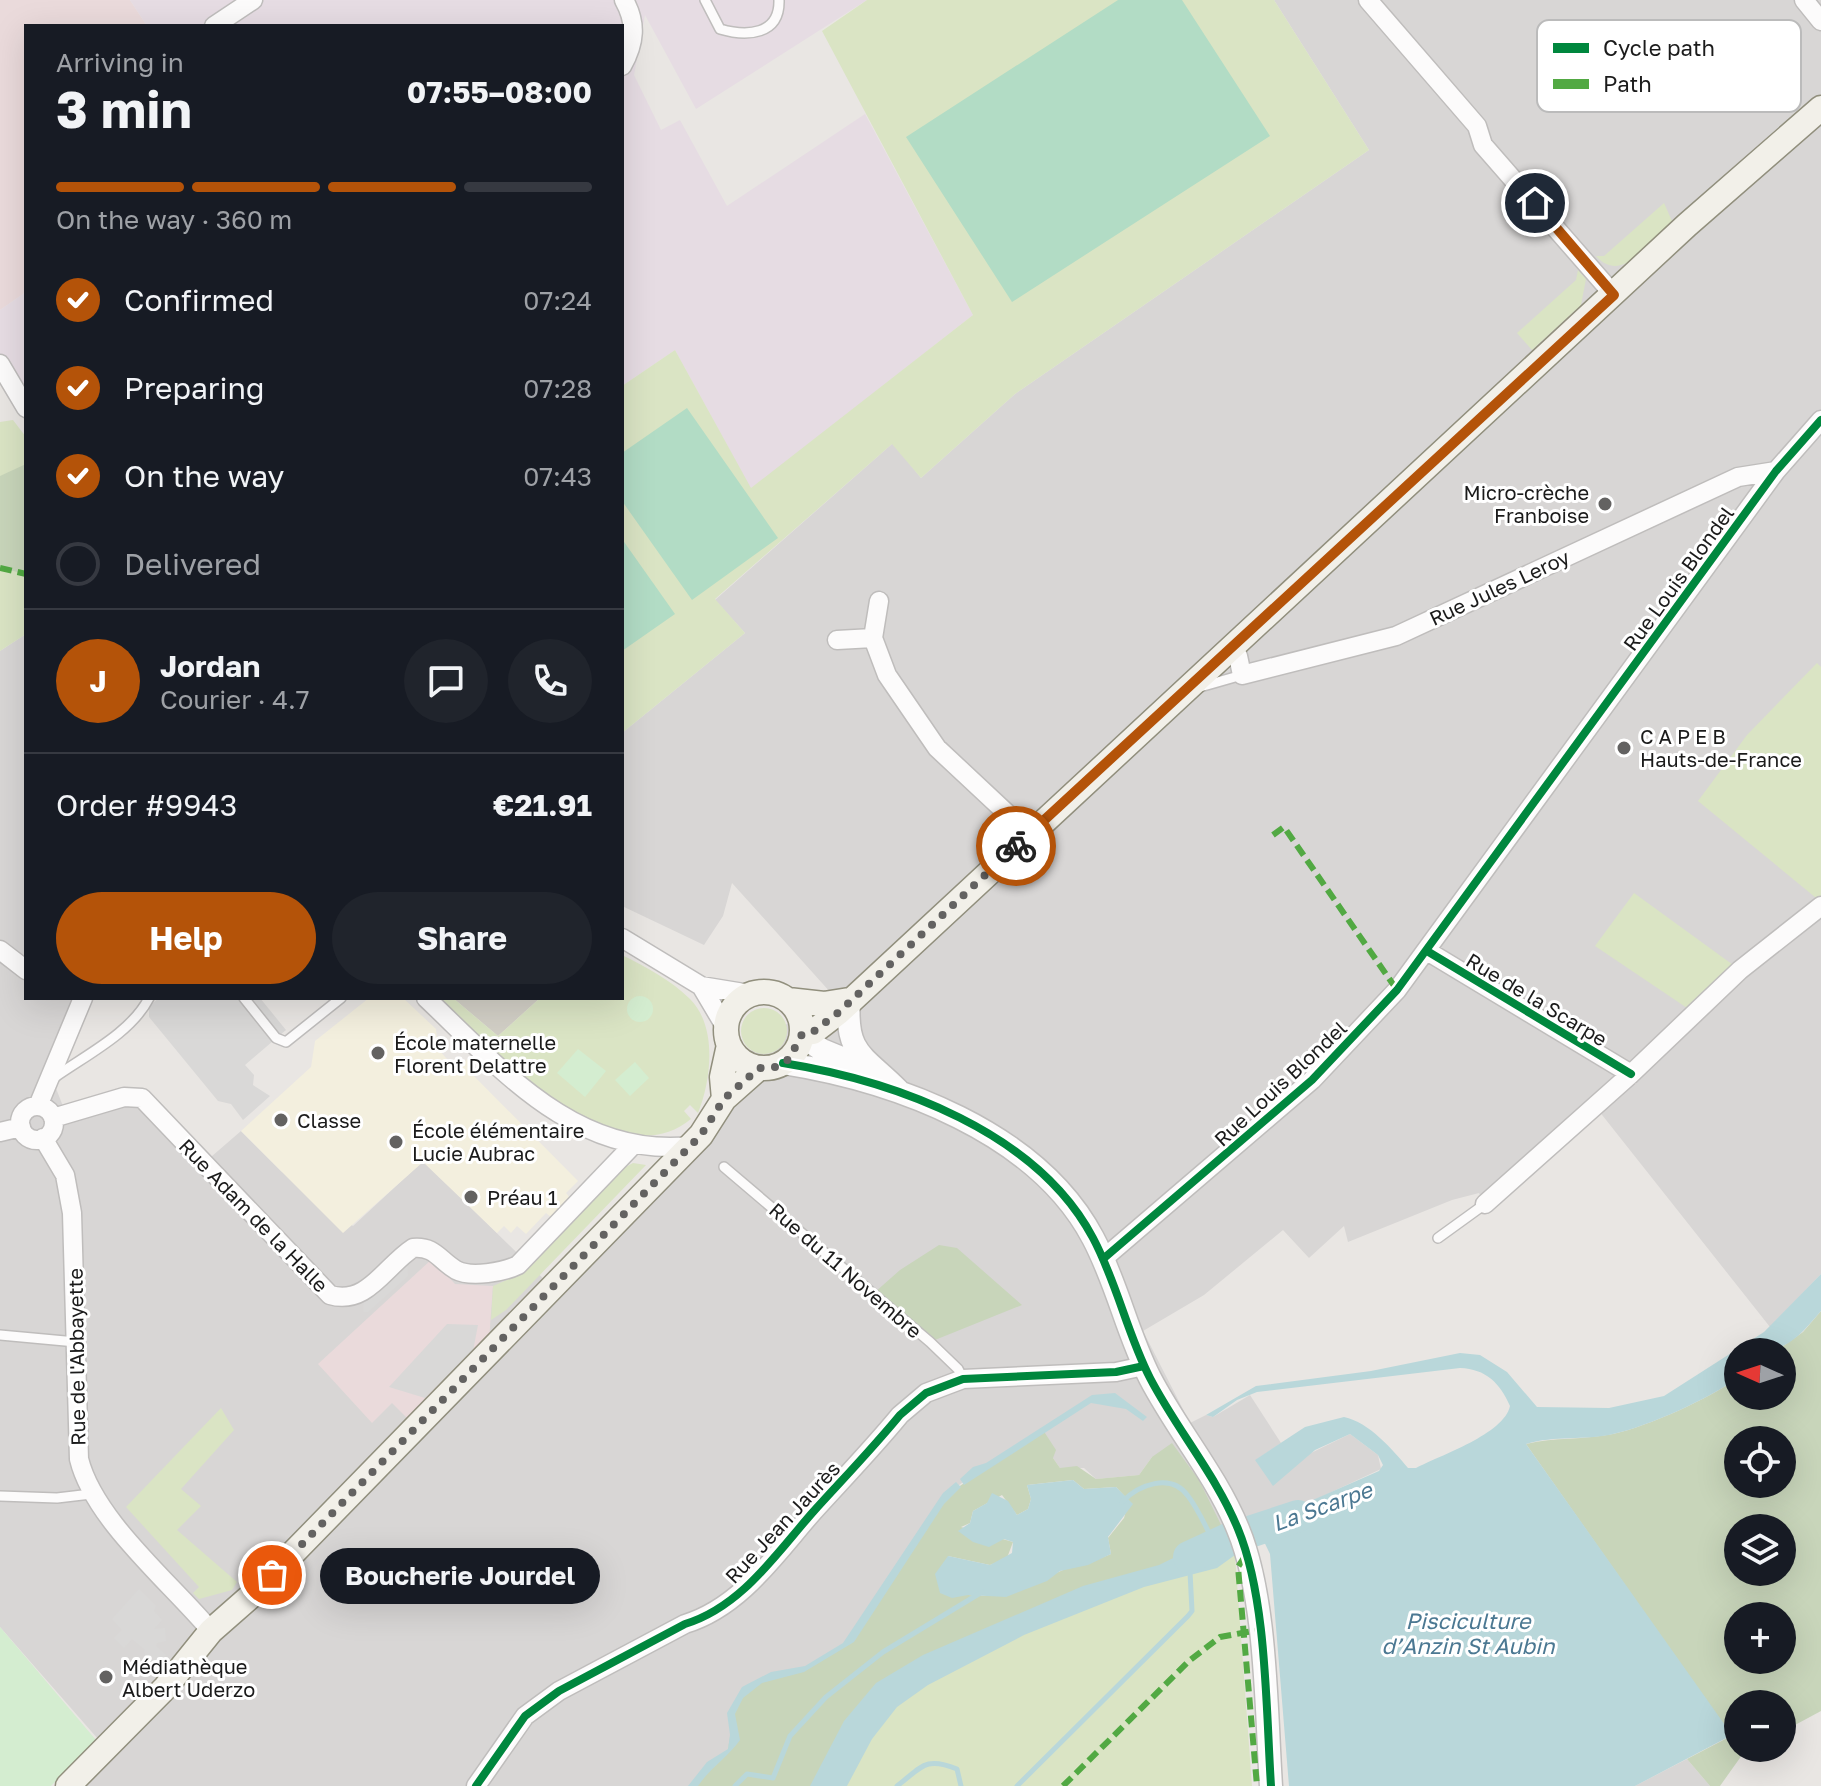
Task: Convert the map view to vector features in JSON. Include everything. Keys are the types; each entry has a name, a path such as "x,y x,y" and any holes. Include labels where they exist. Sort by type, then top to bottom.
{"main road":[{"path":"802,1035 813,1032 849,1000 1648,263 1821,108"},
{"path":"68,1786 165,1688 211,1631 274,1573 690,1146 724,1099 796,1052 802,1035 800,1015 788,1000 774,992 750,994 733,1008 722,1077 724,1099"},
{"path":"788,1000 824,1004 849,1000"},
{"path":"728,1037 741,1061 771,1066"}],"street":[{"path":"217,24 253,0"},
{"path":"624,0 632,15 634,35 624,61"},
{"path":"1368,0 1477,126 1483,145 1614,295"},
{"path":"1804,0 1821,21"},
{"path":"3,375 24,405"},
{"name":"Rue Louis Blondel","path":"1103,1259 1312,1080 1397,990 1776,471 1821,420"},
{"name":"Rue Jules Leroy","path":"1242,675 1396,636 1738,477 1776,471"},
{"path":"879,601 873,638 887,675 937,748 1029,834"},
{"path":"837,640 873,638"},
{"path":"1231,648 1238,656 1242,675"},
{"path":"1485,1204 1631,1074 1740,970 1821,906"},
{"path":"624,939 701,986 750,994"},
{"path":"0,950 24,968"},
{"name":"Rue de la Scarpe","path":"1427,951 1631,1074"},
{"path":"701,986 728,1037"},
{"path":"38,1106 52,1078 80,1000"},
{"path":"428,1000 522,1090 545,1106 593,1132 633,1145 690,1146"},
{"path":"849,1000 848,1038 853,1047 898,1091"},
{"path":"802,1035 822,1050 882,1074"},
{"path":"771,1066 898,1091 1005,1144 1032,1163 1080,1215 1103,1259 1144,1366 1241,1535 1255,1591 1271,1786"},
{"name":"Rue Adam de la Halle","path":"53,1118 124,1097 142,1098 330,1295 341,1298 360,1295 413,1248 433,1250 456,1270 466,1273 508,1270 518,1265 633,1145"},
{"path":"38,1106 48,1109 53,1118 53,1128 43,1138 29,1138 21,1127 23,1112 38,1106"},
{"path":"0,1132 21,1127"},
{"name":"Rue de l'Abbayette","path":"43,1138 65,1175 70,1196 78,1342 79,1459 91,1494 211,1631"},
{"name":"Rue Jean Jaurès","path":"476,1786 525,1716 588,1675 685,1624 706,1618 726,1604 762,1572 900,1415 933,1388 963,1379 1116,1372 1144,1366"}],"lane":[{"path":"705,0 720,29 753,34 768,28 779,13 779,0"},
{"path":"1185,691 1242,675"},
{"path":"52,1078 117,1033 143,1010 148,1000"},
{"path":"246,1000 276,1038 286,1042 338,1000"},
{"name":"Rue du 11 Novembre","path":"724,1167 930,1342 958,1369 963,1379"},
{"path":"1438,1238 1485,1204"},
{"path":"0,1335 78,1342"},
{"path":"0,1496 57,1498 91,1494"}],"shaded area":[{"path":"0,0 130,0 146,24 24,24 24,293 0,310"},
{"path":"130,0 867,0 696,109 645,15 634,75 661,130 680,120 727,206 865,114 973,315 751,489 675,350 624,385 624,24 146,24"},
{"path":"1274,0 1821,0 1821,1274 1770,1327 1595,1106 1485,1204 1479,1193 1452,1200 1348,1242 1344,1226 1309,1258 1283,1230 1204,1295 1143,1331 1190,1423 1206,1415 1213,1417 1250,1395 1281,1443 1256,1460 1311,1453 1350,1434 1378,1455 1381,1469 1295,1509 1274,1515 1257,1525 1258,1530 1228,1539 1222,1528 1152,1457 1139,1475 1096,1479 1084,1468 1060,1468 1053,1458 976,1472 945,1496 847,1644 733,1729 728,1749 693,1786 68,1786 105,1747 0,1627 0,651 24,635 24,1000 82,1000 52,1078 66,1114 142,1098 204,1163 241,1131 281,1171 353,1226 423,1161 553,1288 701,1135 764,1030 815,1017 831,993 732,883 723,916 704,945 624,907 624,731 745,633 715,600 893,443 921,478 1015,394 1369,150"},
{"path":"24,293 24,405 0,364 0,310"},
{"path":"156,1000 262,1000 286,1030 245,1065 254,1075 253,1085 270,1096 243,1120 231,1104 218,1101 149,1017 149,1006"},
{"name":"École élémentaire Lucie Aubrac","path":"366,1000 405,1000 436,1029 438,1049 446,1058 459,1070 467,1059 473,1066 469,1071 578,1181 566,1193 570,1198 551,1217 546,1213 526,1234 517,1226 511,1233 504,1226 497,1233 423,1162 343,1233 241,1131 311,1067 315,1041"},
{"path":"455,1000 538,1000 498,1036"},
{"path":"407,1252 408,1276 368,1312 363,1312 364,1291"},
{"path":"432,1259 455,1284 493,1286 489,1341 411,1422 392,1403 372,1423 318,1364"},
{"path":"447,1324 478,1325 473,1351 425,1398 389,1387"},
{"path":"139,1589 156,1606 154,1611 162,1620 154,1629 165,1628 166,1641 156,1646 166,1655 154,1666 145,1659 144,1649 132,1639 124,1648 114,1638 122,1630 112,1619"},
{"path":"1687,1759 1710,1786 1635,1786"}],"green space":[{"path":"867,0 1274,0 1369,150 1015,394 921,478 892,444 715,599 745,633 624,731 624,385 675,350 751,488 973,315 822,31"},
{"path":"1118,0 1182,0 1270,136 1012,302 906,137"},
{"path":"1664,203 1672,221 1636,257 1616,266 1606,264 1596,256 1604,256"},
{"path":"1578,270 1586,279 1581,305 1532,350 1517,333 1576,280"},
{"path":"687,408 778,538 692,600 624,504 624,452"},
{"path":"13,420 24,434 24,635 0,651 0,422"},
{"path":"24,465 24,574 0,568 0,476"},
{"path":"624,542 675,614 624,650"},
{"path":"1817,663 1821,667 1821,902 1698,801 1747,735"},
{"path":"1634,893 1740,970 1696,1014 1595,946"},
{"path":"624,956 683,992 699,1011 705,1024 709,1054 703,1100 698,1113 690,1105 684,1111 691,1119 660,1134 626,1134 591,1122 521,1075 441,1000 455,1000 498,1036 538,1000 624,1000"},
{"path":"640,996 649,1000 653,1009 649,1018 640,1022 631,1018 627,1009 631,1000"},
{"path":"764,1008 780,1015 787,1031 780,1047 764,1054 748,1047 741,1031 748,1015"},
{"path":"578,1049 606,1071 585,1097 557,1073"},
{"path":"635,1062 649,1078 630,1096 615,1080"},
{"path":"633,1163 646,1165 506,1310 491,1320 493,1286 522,1273 622,1169"},
{"path":"939,1245 957,1248 1022,1305 930,1342 874,1293 900,1270"},
{"path":"1821,1311 1821,1711 1796,1724 1796,1690 1724,1690 1724,1726 1526,1444 1602,1436 1627,1430 1678,1411 1724,1386 1724,1410 1796,1410 1795,1338"},
{"path":"221,1408 234,1430 181,1489 201,1506 177,1530 237,1582 232,1590 199,1599 193,1593 199,1587 126,1507"},
{"path":"1043,1430 1056,1450 1053,1458 1060,1468 1077,1466 1096,1479 1139,1475 1152,1457 1172,1443 1199,1480 1228,1539 897,1686 828,1786 693,1786 728,1749 735,1706 758,1681 802,1670 847,1644 945,1496","holes":["1073,1480 1084,1489 1116,1487 1129,1501 1124,1518 1108,1538 1111,1554 1009,1594 968,1595 948,1556 990,1565 1007,1558 1013,1542 961,1527 970,1523 973,1511 1002,1495 1017,1515 1028,1509 1031,1499 1027,1485"]},
{"path":"1228,1539 1235,1555 1252,1786 828,1786 897,1687"},
{"path":"0,1627 96,1740 51,1786 0,1786"},
{"path":"1724,1740 1724,1762 1737,1762 1720,1786 1710,1786 1687,1759"}],"water":[{"name":"Pisciculture d’Anzin St Aubin","path":"1821,1274 1821,1311 1802,1332 1795,1338 1755,1338"},
{"name":"Pisciculture d’Anzin St Aubin","path":"1460,1353 1480,1355 1507,1372 1537,1407 1609,1408 1664,1396 1724,1358 1724,1387 1678,1411 1644,1425 1602,1436 1526,1444 1724,1724 1724,1739 1635,1786 1289,1786 1270,1554 1256,1525 1379,1471 1383,1465 1378,1455 1350,1434 1315,1450 1273,1486 1255,1460 1305,1427 1344,1417 1371,1431 1408,1468 1416,1468 1484,1434 1496,1426 1510,1406 1502,1390 1485,1374 1460,1368 1257,1392 1237,1400 1213,1417 1206,1415 1256,1386 1371,1371"},
{"path":"1115,1393 1147,1417 1143,1421 1126,1409 1091,1403 964,1485 960,1479 973,1467 986,1463 1092,1395"},
{"path":"1073,1480 1084,1489 1116,1487 1133,1504 1108,1537 1111,1554 1088,1565 1060,1571 1047,1581 1006,1597 968,1595 952,1598 940,1593 935,1574 948,1556 990,1565 1012,1553 1013,1542 1004,1539 989,1547 973,1542 958,1531 970,1523 973,1511 987,1503 992,1493 1008,1501 1017,1515 1028,1509 1031,1499 1027,1485"},
{"path":"956,1482 961,1487 944,1504 854,1642 804,1672 762,1683 743,1698 735,1714 740,1740 698,1786 688,1786 707,1762 728,1749 727,1713 742,1687 771,1672 805,1666 843,1643 943,1493"},
{"path":"1222,1528 1235,1555 1217,1568 1144,1587 1024,1635 928,1685 897,1707 872,1739 847,1786 810,1786 844,1721 876,1683 923,1655 1083,1586 1159,1565 1220,1535"}],"waterway":[{"path":"1122,1502 1145,1486 1173,1484 1192,1502 1216,1546"},
{"name":"La Scarpe","path":"1189,1557 1228,1539 1298,1516"},
{"path":"1017,1786 1188,1616 1192,1611 1190,1572"},
{"path":"735,1786 747,1774 773,1778 790,1736 826,1697 883,1652 982,1592"},
{"path":"897,1786 931,1764 957,1769 961,1786"}],"marked path":[{"path":"0,568 24,574"},
{"path":"1273,835 1284,827 1397,990"},
{"path":"1245,1556 1238,1567 1257,1786"},
{"path":"1063,1786 1189,1661 1220,1637 1258,1630"}],"cycle path":[{"path":"1103,1259 1312,1080 1397,990 1776,471 1821,420"},
{"path":"1427,951 1631,1074"},
{"path":"783,1063 826,1071 916,1098 1000,1141 1037,1168 1068,1201 1093,1238 1150,1378 1219,1490 1248,1557 1260,1621 1271,1786"},
{"path":"476,1786 525,1716 559,1691 705,1616 740,1592 900,1415 926,1393 963,1379 1116,1372 1144,1366"}],"way so far":[{"path":"272,1575 701,1135 724,1099 759,1068 776,1067 789,1059 796,1052 802,1034 813,1032 839,1012 1016,846"}],"place":[{"name":"Micro-crèche Franboise","path":"1605,504"},
{"name":"C A P E B Hauts-de-France","path":"1624,748"},
{"name":"École maternelle Florent Delattre","path":"378,1053"},
{"name":"Classe","path":"281,1120"},
{"name":"École élémentaire Lucie Aubrac","path":"396,1142"},
{"name":"Préau 1","path":"471,1197"},
{"name":"Boucherie Jourdel","path":"272,1575"},
{"name":"Médiathèque Albert Uderzo","path":"106,1677"}],"route":[{"path":"1016,846 1614,295 1535,203"}]}
